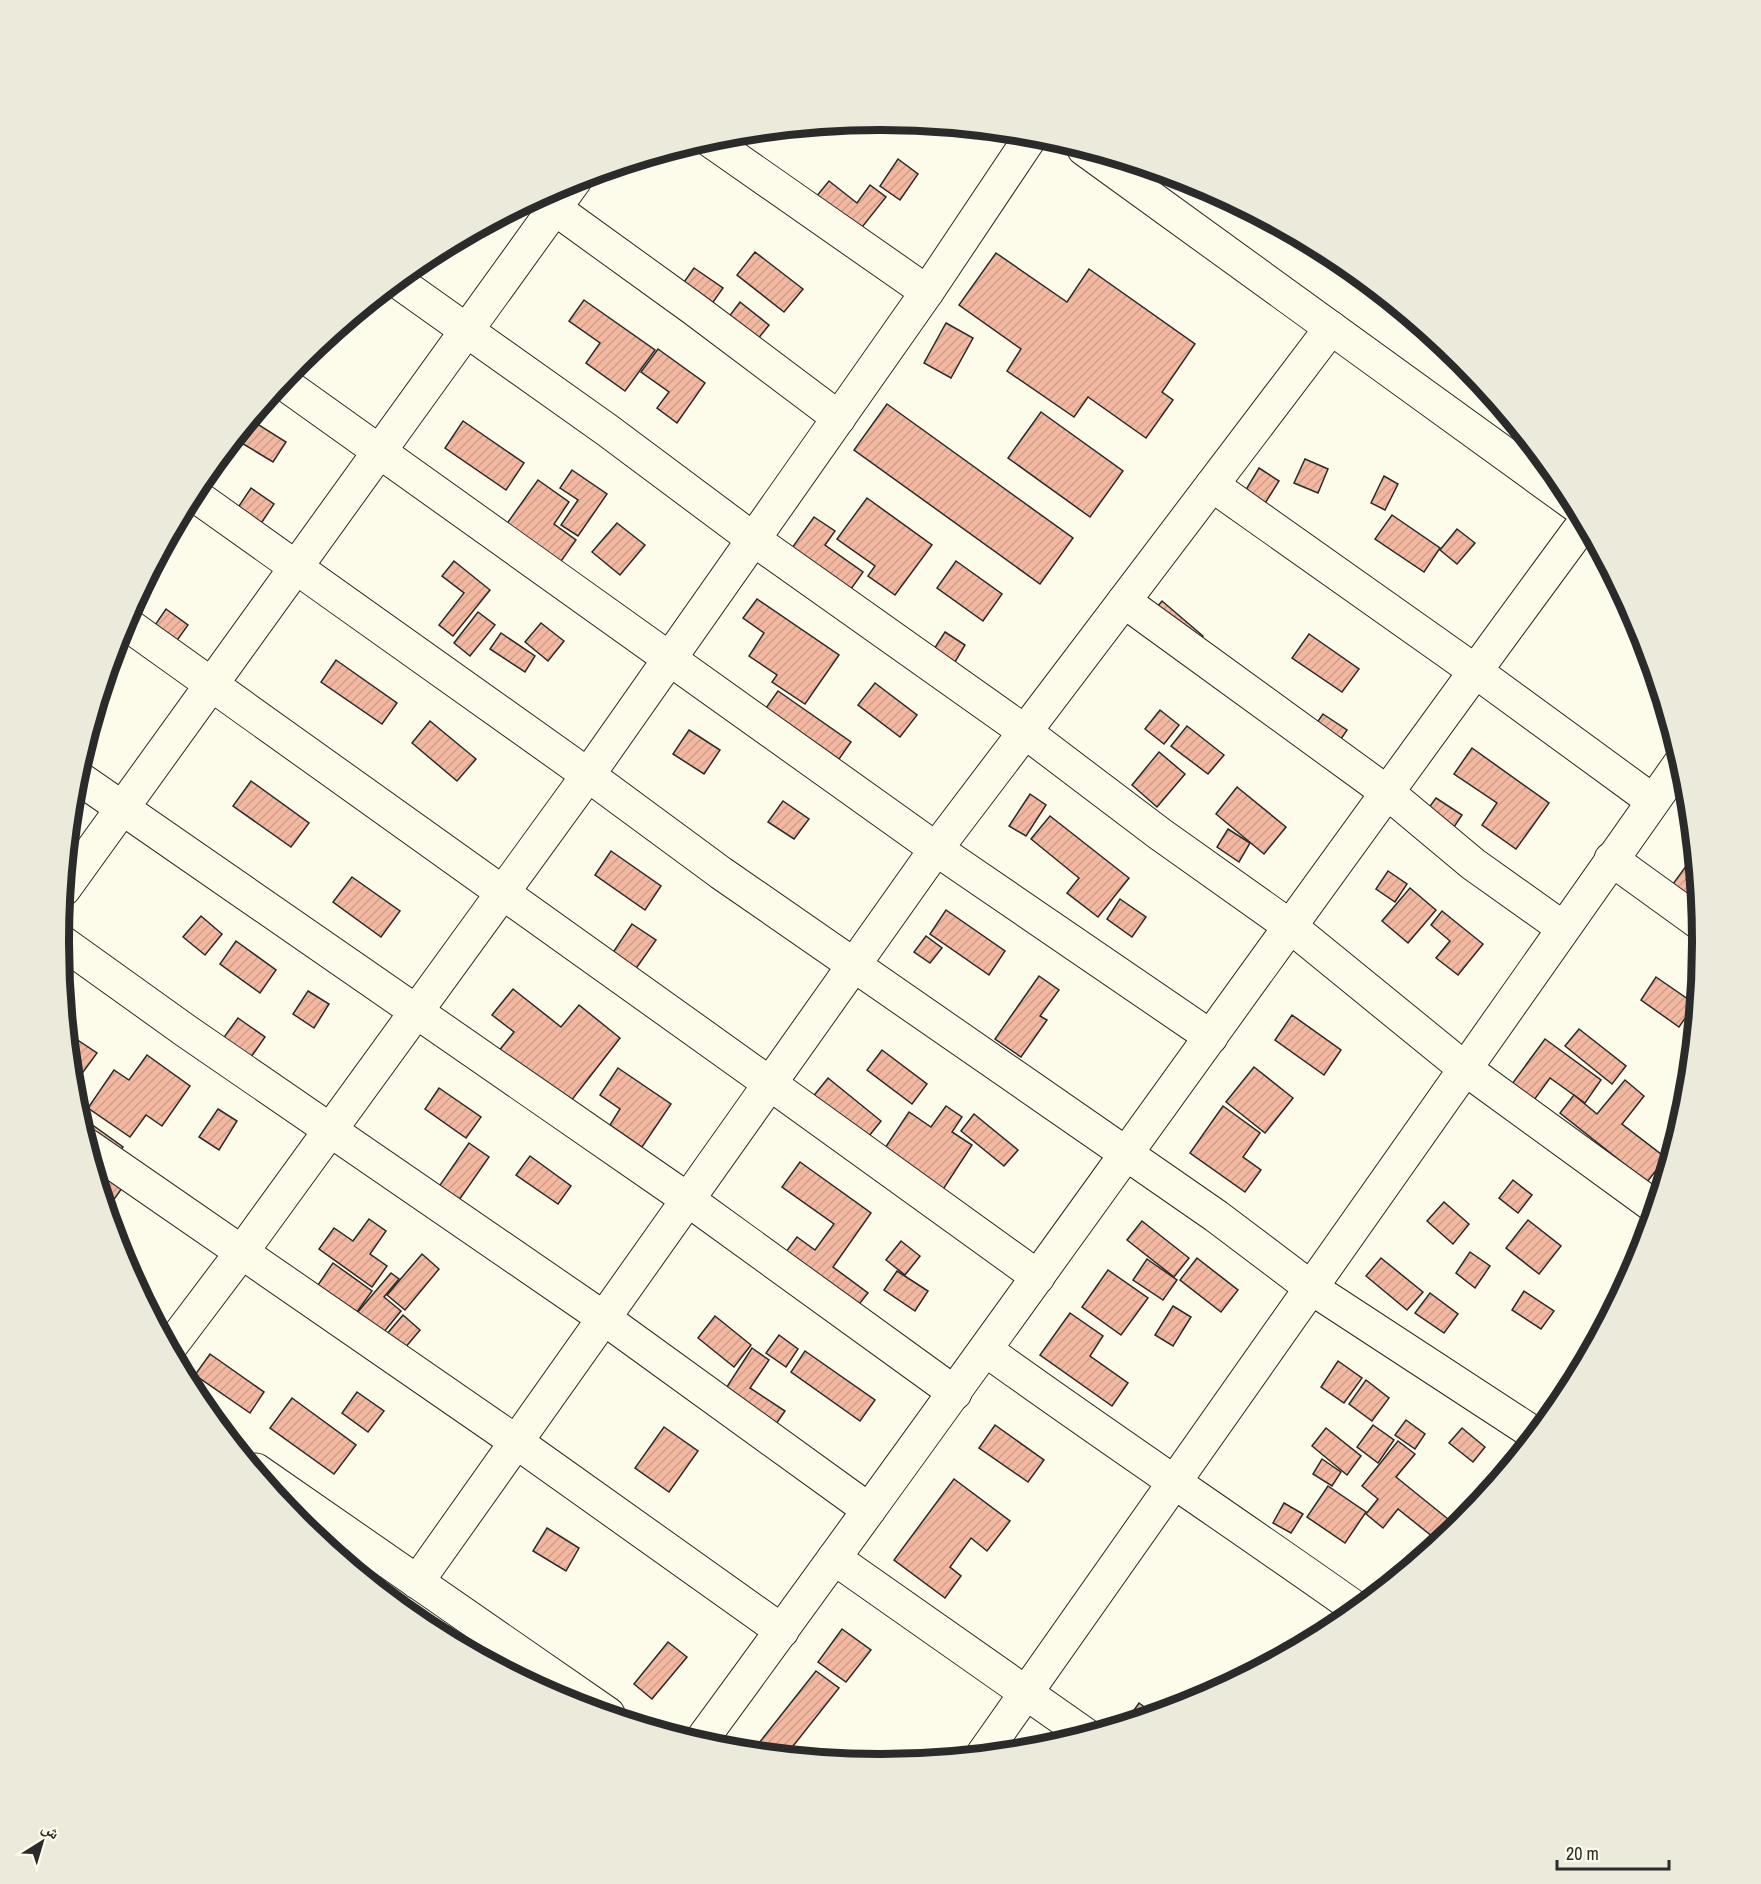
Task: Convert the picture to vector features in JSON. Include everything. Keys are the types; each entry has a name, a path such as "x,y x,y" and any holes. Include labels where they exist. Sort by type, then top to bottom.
{"street":[{"path":"174,1341 331,1130 588,775 927,292 1026,144"},
{"path":"718,147 927,292"},
{"path":"1101,161 1554,489"},
{"path":"72,878 467,331 547,203 694,309 839,418"},
{"path":"404,286 607,430 753,539 1024,731 1160,834 1291,927 1464,1068 1649,1203"},
{"path":"417,1582 936,849 1331,327"},
{"path":"289,387 936,849 1211,1037"},
{"path":"1212,485 1475,671 1653,801"},
{"path":"201,500 588,775 721,873 1216,1216 1311,1287 1529,1430"},
{"path":"706,1734 1579,530"},
{"path":"1124,601 1388,793 1473,864 1563,928"},
{"path":"132,628 1038,1277"},
{"path":"988,1747 1673,773"},
{"path":"85,782 687,1199 955,1393"},
{"path":"1611,859 1691,917"},
{"path":"69,947 186,1031 605,1319 868,1510"},
{"path":"97,1152 515,1441 782,1631"},
{"path":"986,1350 1083,1420 1174,1480 1350,1604"},
{"path":"278,1485 583,1697"},
{"path":"834,1558 1077,1729"}],"building":[{"path":"898,159 918,174 900,200 880,186"},
{"path":"829,181 857,203 870,185 886,197 855,236 812,202"},
{"path":"755,252 803,289 784,312 737,275"},
{"path":"996,253 1067,302 1089,269 1195,344 1162,392 1173,400 1146,438 1088,397 1074,417 1007,371 1021,349 959,305"},
{"path":"694,268 723,288 711,305 682,285"},
{"path":"584,300 655,350 625,391 586,363 600,343 569,321"},
{"path":"740,302 769,325 757,340 728,318"},
{"path":"946,323 973,338 951,378 924,363"},
{"path":"658,349 705,383 677,423 657,408 669,392 641,372"},
{"path":"887,404 1073,538 1040,584 854,450"},
{"path":"1041,412 1123,471 1090,517 1008,458"},
{"path":"463,421 524,463 506,490 445,448"},
{"path":"257,424 286,442 273,462 241,443"},
{"path":"1305,459 1328,469 1318,493 1294,483"},
{"path":"1259,468 1279,481 1264,505 1244,493"},
{"path":"572,470 607,494 578,536 561,525 578,500 560,488"},
{"path":"1384,476 1398,484 1385,510 1371,503"},
{"path":"538,480 569,502 554,524 576,540 559,564 506,525"},
{"path":"251,488 274,504 260,525 237,509"},
{"path":"867,498 932,545 895,595 868,576 875,566 837,539"},
{"path":"1392,515 1440,548 1424,572 1375,539"},
{"path":"814,517 835,531 825,545 863,572 851,589 792,548"},
{"path":"617,523 645,545 620,575 592,552"},
{"path":"1457,529 1475,543 1457,564 1440,550"},
{"path":"454,561 490,590 453,636 439,625 464,593 442,576"},
{"path":"956,561 1002,594 983,621 937,588"},
{"path":"757,599 839,655 805,704 772,682 777,675 749,656 764,633 743,618"},
{"path":"1162,601 1203,636 1188,654 1147,619"},
{"path":"166,609 188,625 173,646 151,631"},
{"path":"478,612 495,625 470,656 454,643"},
{"path":"541,623 564,641 548,661 525,642"},
{"path":"945,632 965,645 955,662 934,649"},
{"path":"501,633 535,656 525,672 490,649"},
{"path":"1309,634 1359,669 1342,692 1292,658"},
{"path":"336,660 397,703 382,724 321,682"},
{"path":"875,683 917,715 900,737 858,705"},
{"path":"778,691 851,742 839,759 766,708"},
{"path":"1160,710 1179,725 1164,744 1145,729"},
{"path":"1323,714 1347,730 1331,754 1307,737"},
{"path":"430,721 476,759 457,781 412,743"},
{"path":"1187,726 1224,755 1208,774 1171,746"},
{"path":"689,730 720,750 704,774 673,754"},
{"path":"1472,748 1549,803 1516,849 1482,825 1497,803 1454,774"},
{"path":"1159,752 1185,774 1157,807 1132,785"},
{"path":"251,781 309,823 291,847 233,806"},
{"path":"1237,787 1286,827 1264,854 1216,814"},
{"path":"1030,794 1046,805 1026,836 1009,826"},
{"path":"1436,798 1462,815 1444,842 1417,824"},
{"path":"783,801 809,819 794,839 768,822"},
{"path":"1050,816 1129,878 1098,917 1067,893 1079,878 1031,839"},
{"path":"1228,829 1250,843 1239,862 1217,847"},
{"path":"611,851 661,886 645,910 595,875"},
{"path":"1688,864 1690,897 1673,884"},
{"path":"1388,871 1407,884 1395,902 1376,889"},
{"path":"352,877 400,911 381,937 333,902"},
{"path":"1410,888 1436,910 1408,943 1382,921"},
{"path":"1120,899 1146,917 1132,937 1107,919"},
{"path":"946,910 1005,951 989,975 930,934"},
{"path":"1442,911 1483,944 1458,975 1436,958 1450,941 1431,925"},
{"path":"201,916 222,934 205,955 183,937"},
{"path":"632,924 656,940 635,970 612,954"},
{"path":"926,936 942,948 930,963 914,952"},
{"path":"236,941 276,970 260,993 220,964"},
{"path":"1039,976 1059,990 1040,1016 1047,1020 1021,1057 995,1039"},
{"path":"1656,977 1690,1000 1688,1014 1679,1027 1641,1000"},
{"path":"513,989 561,1027 579,1005 620,1038 567,1106 498,1052 514,1032 492,1015"},
{"path":"308,991 329,1004 314,1028 293,1014"},
{"path":"1292,1015 1341,1050 1324,1075 1275,1040"},
{"path":"238,1018 265,1037 249,1060 222,1040"},
{"path":"1579,1029 1626,1066 1612,1084 1565,1046"},
{"path":"75,1038 97,1053 81,1075"},
{"path":"1545,1039 1601,1080 1585,1103 1550,1078 1534,1100 1512,1084"},
{"path":"882,1050 927,1084 912,1104 867,1070"},
{"path":"147,1055 190,1086 162,1126 146,1115 130,1137 88,1108 114,1070 129,1080"},
{"path":"1254,1067 1293,1098 1265,1133 1226,1102"},
{"path":"618,1068 671,1104 642,1147 610,1125 620,1109 600,1095"},
{"path":"828,1078 881,1121 865,1141 812,1098"},
{"path":"1625,1080 1644,1096 1622,1124 1663,1156 1660,1166 1647,1182 1560,1113 1574,1095 1597,1114"},
{"path":"439,1088 481,1117 466,1138 425,1109"},
{"path":"946,1106 962,1117 952,1132 972,1145 942,1191 883,1151 909,1112 931,1127"},
{"path":"1223,1106 1260,1133 1243,1157 1261,1170 1245,1192 1190,1153"},
{"path":"218,1109 237,1121 219,1150 199,1137"},
{"path":"974,1114 1018,1150 1004,1166 961,1131"},
{"path":"94,1126 123,1147 106,1170 125,1184 112,1202 97,1152 92,1129"},
{"path":"469,1143 489,1157 457,1203 438,1188"},
{"path":"530,1156 571,1186 558,1204 516,1175"},
{"path":"800,1162 871,1213 833,1267 868,1293 856,1308 783,1256 797,1237 815,1250 834,1224 782,1187"},
{"path":"1513,1180 1532,1195 1518,1213 1499,1198"},
{"path":"1444,1202 1469,1224 1453,1244 1427,1221"},
{"path":"369,1219 386,1231 370,1254 387,1266 372,1287 319,1249 334,1228 353,1241"},
{"path":"1528,1220 1561,1246 1539,1274 1506,1248"},
{"path":"1142,1221 1189,1258 1174,1277 1127,1240"},
{"path":"901,1241 920,1256 905,1275 886,1260"},
{"path":"1470,1252 1490,1266 1475,1288 1456,1273"},
{"path":"422,1254 439,1269 405,1310 387,1295"},
{"path":"1197,1258 1238,1290 1221,1312 1180,1280"},
{"path":"1381,1258 1423,1292 1407,1310 1366,1276"},
{"path":"1147,1259 1177,1280 1163,1300 1133,1280"},
{"path":"333,1263 372,1291 357,1312 318,1285"},
{"path":"1108,1270 1148,1298 1121,1335 1082,1307"},
{"path":"897,1271 928,1291 915,1311 884,1290"},
{"path":"391,1273 399,1279 384,1297 401,1311 383,1333 357,1313"},
{"path":"1524,1291 1554,1311 1541,1329 1512,1310"},
{"path":"1430,1293 1458,1314 1444,1333 1415,1313"},
{"path":"1173,1306 1191,1317 1173,1346 1155,1335"},
{"path":"1070,1313 1103,1336 1090,1356 1128,1383 1112,1406 1040,1355"},
{"path":"403,1315 420,1330 404,1349 386,1335"},
{"path":"715,1316 751,1345 734,1367 698,1338"},
{"path":"779,1335 798,1349 786,1367 766,1353"},
{"path":"752,1348 769,1360 750,1388 785,1411 774,1427 723,1393"},
{"path":"805,1351 875,1400 860,1421 791,1372"},
{"path":"210,1354 264,1392 250,1413 195,1375"},
{"path":"1338,1361 1362,1378 1344,1403 1321,1387"},
{"path":"1366,1380 1389,1398 1372,1421 1349,1404"},
{"path":"357,1392 384,1411 368,1432 342,1413"},
{"path":"292,1398 356,1445 334,1474 270,1428"},
{"path":"1406,1420 1425,1434 1415,1449 1395,1435"},
{"path":"995,1425 1044,1460 1028,1482 979,1448"},
{"path":"1373,1425 1394,1440 1378,1463 1357,1447"},
{"path":"664,1427 698,1451 669,1492 635,1468"},
{"path":"1326,1428 1361,1456 1347,1475 1312,1446"},
{"path":"1462,1428 1485,1447 1473,1462 1449,1443"},
{"path":"1398,1441 1415,1454 1396,1477 1448,1519 1432,1536 1398,1509 1383,1528 1366,1514 1378,1499 1362,1486"},
{"path":"1322,1459 1341,1472 1332,1486 1313,1474"},
{"path":"954,1479 1010,1521 987,1551 971,1538 950,1567 961,1576 945,1598 894,1560"},
{"path":"1328,1486 1366,1512 1345,1543 1307,1517"},
{"path":"1284,1503 1303,1514 1291,1533 1273,1523"},
{"path":"547,1528 579,1548 566,1571 533,1551"},
{"path":"842,1629 871,1650 846,1682 818,1662"},
{"path":"668,1642 687,1657 652,1699 634,1684"},
{"path":"816,1671 839,1688 791,1749 759,1743"},
{"path":"1139,1703 1146,1708 1141,1710 1132,1713"}]}
